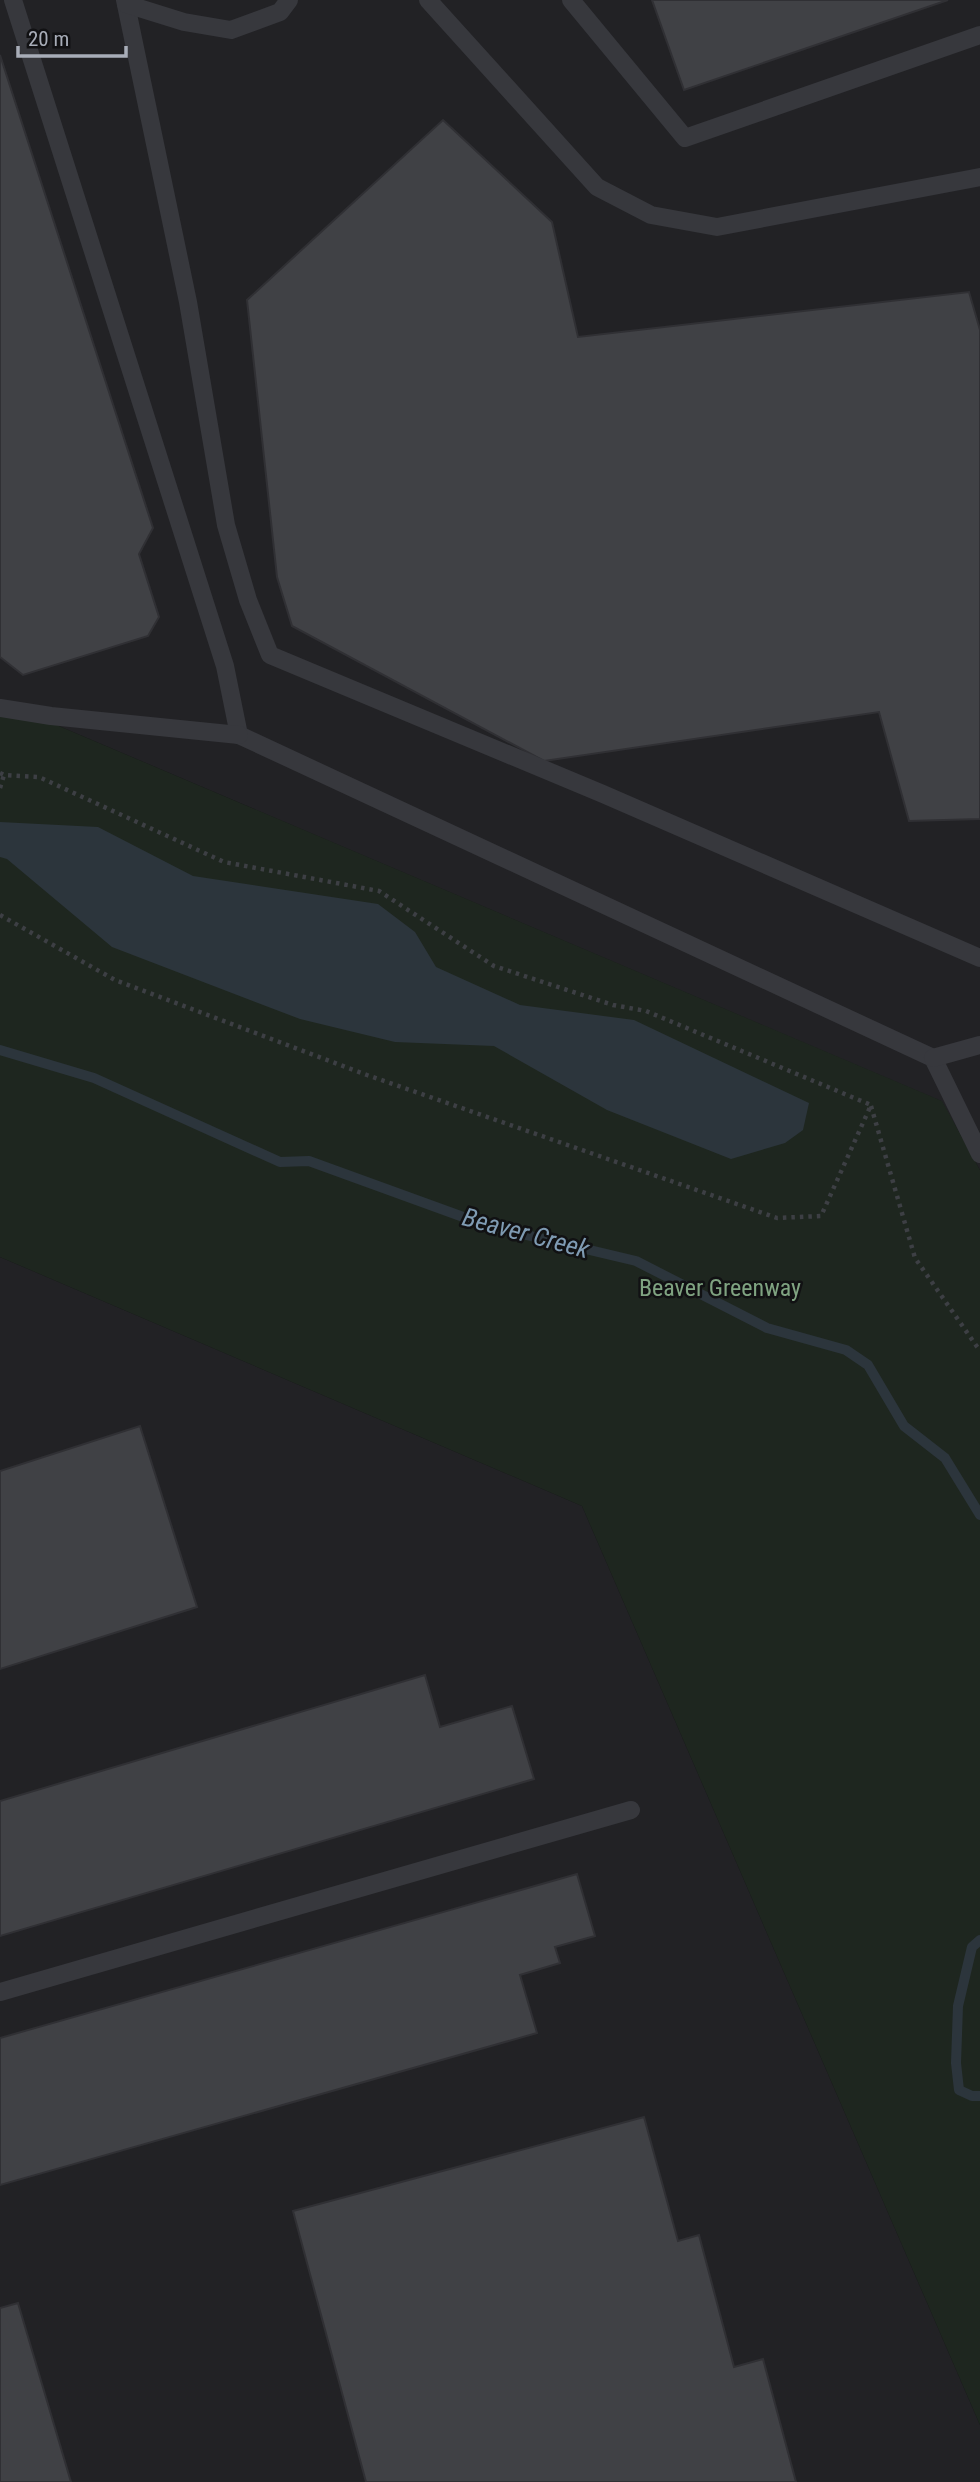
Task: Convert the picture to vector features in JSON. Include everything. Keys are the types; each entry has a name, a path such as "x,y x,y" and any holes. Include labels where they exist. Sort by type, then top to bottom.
{"lane":[{"path":"13,0 225,666 239,735"},
{"path":"126,2 184,22 231,30 279,12 289,0"},
{"path":"428,0 597,187 651,215 716,227 980,177"},
{"path":"571,0 685,138 980,35"},
{"path":"126,2 188,302 226,525 248,600 270,655 603,794 980,958"},
{"path":"0,708 51,716 239,735 933,1058 980,1154"},
{"path":"933,1058 980,1045"},
{"path":"0,1992 631,1810"}],"path":[{"path":"0,788 2,774 39,776 224,862 379,891 494,966 613,1005 646,1011 871,1105"},
{"path":"0,915 115,980 367,1075 777,1218 821,1216 871,1105"},
{"path":"871,1105 915,1258 980,1351"}],"shaded area":[{"path":"0,0 980,0 980,1170 941,1101 0,701"},
{"path":"0,822 98,827 193,876 378,904 415,932 436,967 520,1005 634,1020 809,1103 803,1130 785,1143 731,1159 607,1110 494,1046 395,1042 300,1019 112,947 7,859 0,857"},
{"path":"0,1257 582,1506 980,2425 980,2482 0,2482"}],"green space":[{"name":"Beaver Greenway","path":"0,701 942,1101 980,1170 980,2425 582,1506 0,1257"}],"building":[{"path":"652,0 948,0 684,90"},
{"path":"0,55 153,528 139,554 159,617 148,636 23,675 0,657"},
{"path":"443,120 552,222 578,337 969,292 980,330 980,819 909,821 879,712 544,761 292,626 277,577 247,300"},
{"path":"140,1426 197,1607 0,1669 0,1471"},
{"path":"425,1675 440,1727 512,1706 534,1779 0,1936 0,1801"},
{"path":"577,1874 595,1936 555,1947 560,1963 520,1975 537,2033 0,2185 0,2038"},
{"path":"644,2117 678,2241 699,2235 734,2367 763,2359 796,2482 366,2482 293,2211"},
{"path":"18,2303 71,2482 0,2482 0,2308"}],"waterway":[{"name":"Beaver Creek","path":"0,1050 94,1078 280,1162 309,1161 488,1226 636,1261 767,1328 846,1350 868,1365 904,1426 945,1458 980,1515"},
{"name":"Beaver Creek","path":"980,1940 972,1947 958,2006 956,2063 959,2090 972,2096 980,2096"}]}
